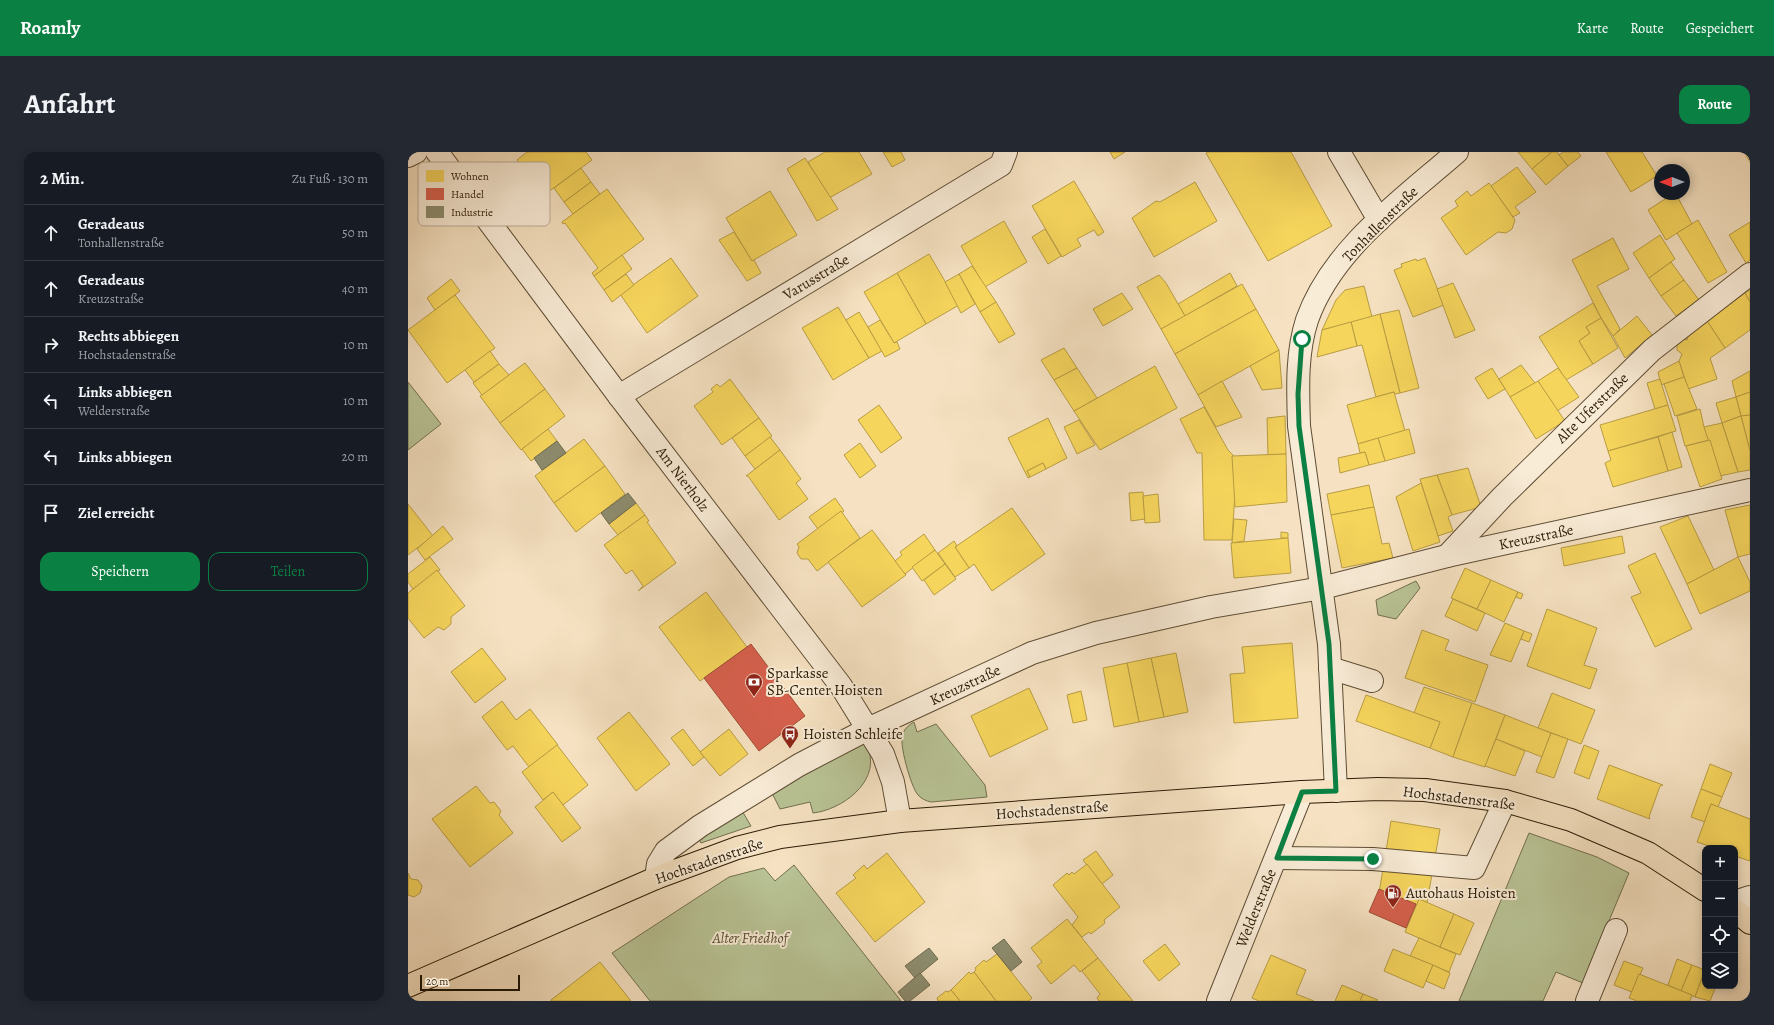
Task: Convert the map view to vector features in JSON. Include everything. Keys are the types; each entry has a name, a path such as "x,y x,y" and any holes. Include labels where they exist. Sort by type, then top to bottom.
{"main road":[{"name":"Hochstadenstraße","path":"408,986 656,878 737,848 780,837 900,821 1302,792 1378,789 1425,790 1505,801 1570,820 1648,853 1702,888"},
{"path":"1738,913 1750,923"}],"street":[{"path":"408,156 416,152"},
{"name":"Am Nierholz","path":"437,152 444,162"},
{"name":"Varusstraße","path":"619,396 1001,165 1006,152"},
{"path":"1339,152 1379,220"},
{"name":"Tonhallenstraße","path":"1322,588 1302,459 1299,426 1298,394 1302,339 1307,320 1324,285 1355,245 1379,220 1457,152"},
{"name":"Am Nierholz","path":"492,226 619,396 840,686 883,754 890,775 900,821"},
{"name":"Alte Uferstraße","path":"1447,556 1502,497 1652,350 1750,274"},
{"name":"Kreuzstraße","path":"656,878 658,864 666,851 700,826 799,765 868,729 1032,653 1096,633 1211,607 1322,588 1447,556 1750,490"},
{"path":"1322,588 1330,668 1336,791"},
{"path":"1330,668 1372,681"},
{"name":"Welderstraße","path":"1218,1001 1277,858 1302,792"},
{"path":"1277,858 1373,859 1474,868 1505,801"},
{"path":"1738,901 1750,897"},
{"path":"1587,1001 1616,930"}],"green space":[{"path":"408,382 441,424 408,450"},
{"path":"1416,581 1420,588 1396,619 1378,615 1376,600"},
{"path":"914,722 917,732 936,724 985,785 987,797 931,802 924,800 918,795 909,774 902,745 904,731"},
{"path":"863,740 869,750 871,763 868,774 863,784 846,801 824,811 813,813 810,802 780,809 772,793"},
{"path":"741,809 751,826 701,843 699,839"},
{"path":"1529,833 1597,857 1629,873 1583,983 1556,972 1543,1001 1459,1001"},
{"name":"Alter Friedhof","path":"794,865 901,1001 650,1001 612,953 729,877 764,868 775,881"}],"building: Wohnen":[{"path":"527,152 586,152 592,160 550,191 550,162 519,162 517,160"},
{"path":"825,152 859,152 872,174 829,198 808,162"},
{"path":"883,152 901,152 905,160 892,167"},
{"path":"1110,152 1125,152 1114,159"},
{"path":"1291,152 1332,226 1268,261 1206,153"},
{"path":"1518,152 1552,152 1532,169"},
{"path":"1552,152 1557,152 1568,166 1546,185 1532,169"},
{"path":"1563,152 1578,152 1581,156 1568,166 1559,155"},
{"path":"1606,152 1642,152 1654,171 1654,178 1631,192"},
{"path":"1744,152 1750,152 1750,162"},
{"path":"805,158 838,209 817,221 787,169"},
{"path":"1517,167 1536,192 1515,207 1520,213 1513,217 1491,186"},
{"path":"581,168 591,182 564,202 554,188"},
{"path":"1074,181 1104,232 1098,236 1094,230 1077,239 1081,246 1062,257 1032,206"},
{"path":"591,182 600,194 573,214 564,202"},
{"path":"1195,182 1217,221 1154,257 1132,218 1156,201 1160,202"},
{"path":"1489,183 1515,220 1512,229 1506,233 1498,232 1466,255 1441,218 1458,206 1455,201 1467,191 1471,196"},
{"path":"607,189 644,239 594,276 592,273 598,268 565,223 563,224 562,222"},
{"path":"770,191 797,235 752,261 726,218"},
{"path":"1664,200 1679,200 1692,224 1666,240 1648,210"},
{"path":"1698,220 1727,272 1708,283 1677,233"},
{"path":"1004,221 1027,262 985,287 961,246"},
{"path":"1750,222 1750,260 1746,263 1729,235"},
{"path":"1045,229 1061,256 1048,264 1032,237"},
{"path":"734,232 752,261 754,260 761,273 747,281 719,240"},
{"path":"1660,235 1675,259 1649,278 1633,253"},
{"path":"1613,238 1629,269 1597,286 1620,329 1613,336 1601,318 1572,260"},
{"path":"929,254 959,305 926,324 897,273"},
{"path":"622,255 632,269 604,290 594,276"},
{"path":"671,258 698,296 647,333 620,294"},
{"path":"1425,258 1444,305 1413,317 1394,270 1402,267 1401,264 1416,259 1417,261"},
{"path":"1671,262 1684,280 1661,296 1649,278"},
{"path":"972,266 996,302 980,312 959,274"},
{"path":"897,273 926,324 894,343 864,292"},
{"path":"1230,273 1237,286 1185,316 1178,304"},
{"path":"626,274 634,285 612,302 604,290"},
{"path":"959,274 975,304 961,313 945,282"},
{"path":"1159,275 1166,283 1185,316 1161,329 1137,287"},
{"path":"451,279 460,291 435,310 427,298"},
{"path":"1684,280 1699,300 1676,316 1661,296"},
{"path":"1453,283 1475,330 1455,338 1437,289"},
{"path":"1242,284 1256,309 1175,354 1161,329"},
{"path":"1364,286 1372,317 1322,330 1336,300 1345,290"},
{"path":"1750,290 1750,302 1745,293"},
{"path":"1122,293 1133,309 1103,326 1093,309"},
{"path":"1745,293 1750,302 1750,330 1725,348 1707,321"},
{"path":"455,295 495,348 447,383 408,330"},
{"path":"996,302 1015,334 999,343 980,312"},
{"path":"1593,303 1601,318 1586,327 1590,333 1579,341 1593,364 1566,380 1539,337"},
{"path":"838,307 869,358 833,380 802,328"},
{"path":"1256,309 1279,350 1198,395 1175,354"},
{"path":"1399,310 1419,388 1400,393 1380,314"},
{"path":"859,312 882,351 869,358 846,320"},
{"path":"1380,314 1400,393 1395,394 1394,392 1376,397 1362,345 1357,346 1351,322"},
{"path":"1637,316 1652,335 1625,358 1613,336"},
{"path":"1601,318 1618,348 1593,364 1579,341 1590,333 1586,327"},
{"path":"880,320 894,343 897,342 900,349 885,357 868,327"},
{"path":"1707,321 1725,348 1710,358 1717,379 1688,389 1679,361 1682,354 1677,350 1677,344 1684,339 1687,340 1689,333"},
{"path":"1351,322 1357,346 1317,357 1322,330"},
{"path":"1064,348 1077,368 1054,380 1041,360"},
{"path":"1279,350 1282,388 1262,390 1250,366"},
{"path":"490,351 499,364 474,382 465,370"},
{"path":"1679,361 1684,377 1661,385 1658,372"},
{"path":"525,363 545,389 500,423 480,396"},
{"path":"499,364 509,375 482,395 473,383"},
{"path":"1521,365 1535,383 1510,397 1499,379"},
{"path":"1155,366 1177,408 1100,450 1074,411"},
{"path":"1077,368 1097,398 1074,411 1054,380"},
{"path":"1492,368 1505,389 1488,399 1475,378"},
{"path":"1558,368 1579,397 1557,411 1538,381"},
{"path":"1750,371 1750,392 1736,397 1732,381"},
{"path":"1684,377 1697,409 1675,416 1664,384"},
{"path":"730,379 759,418 722,445 694,406 713,392 711,389 717,384 720,387"},
{"path":"1660,379 1668,405 1655,409 1647,383"},
{"path":"1222,381 1242,417 1216,427 1198,395"},
{"path":"1538,381 1565,421 1536,439 1510,397"},
{"path":"545,389 565,416 521,450 500,423"},
{"path":"1394,392 1405,431 1358,444 1347,405"},
{"path":"1750,392 1750,415 1741,416 1736,397"},
{"path":"1736,397 1741,416 1722,423 1716,403"},
{"path":"879,405 902,438 881,453 858,420"},
{"path":"1668,405 1676,431 1608,451 1600,425"},
{"path":"1204,407 1228,450 1234,456 1235,492 1232,540 1204,540 1202,453 1197,453 1180,419"},
{"path":"1700,409 1704,427 1710,440 1685,446 1677,416"},
{"path":"1750,415 1750,451 1741,416"},
{"path":"1285,416 1286,454 1268,455 1267,418"},
{"path":"1741,416 1750,451 1750,470 1738,472 1722,423"},
{"path":"759,418 772,436 745,456 732,438"},
{"path":"1048,418 1067,458 1046,469 1043,463 1027,471 1030,477 1028,478 1008,438"},
{"path":"1079,420 1095,445 1077,454 1064,427"},
{"path":"1722,423 1738,472 1720,476 1704,427"},
{"path":"548,429 557,441 531,461 522,449"},
{"path":"1409,429 1415,453 1385,461 1378,438"},
{"path":"1672,432 1682,467 1668,471 1658,437"},
{"path":"770,437 780,450 755,469 745,456"},
{"path":"1658,437 1668,471 1613,487 1605,463 1611,460 1608,451"},
{"path":"1378,438 1385,461 1369,465 1365,452 1360,453 1358,444"},
{"path":"584,439 605,466 554,503 535,476"},
{"path":"1710,440 1722,479 1700,487 1686,446"},
{"path":"860,443 876,466 860,478 844,455"},
{"path":"780,450 801,479 796,483 808,499 779,520 748,476 746,476"},
{"path":"1365,452 1369,465 1340,473 1338,458"},
{"path":"1286,454 1287,502 1235,507 1232,456"},
{"path":"1043,463 1046,469 1030,477 1027,471"},
{"path":"605,466 625,494 576,532 554,503"},
{"path":"1468,468 1481,507 1452,515 1437,475"},
{"path":"1437,475 1452,515 1448,517 1453,531 1438,536 1420,479"},
{"path":"1421,483 1440,542 1413,551 1396,497"},
{"path":"1369,485 1374,507 1331,515 1327,494"},
{"path":"1143,492 1145,519 1131,521 1129,493"},
{"path":"1158,494 1160,522 1145,523 1143,496"},
{"path":"835,498 844,511 818,529 809,517"},
{"path":"636,503 645,515 618,535 609,524"},
{"path":"408,504 433,536 408,555"},
{"path":"1750,505 1750,554 1738,557 1725,510"},
{"path":"1374,507 1382,544 1389,543 1393,558 1342,568 1331,515"},
{"path":"1012,508 1045,554 992,591 974,564 969,568 955,547"},
{"path":"841,511 860,538 817,571 808,559 801,559 797,553 799,547 797,544"},
{"path":"645,515 649,521 647,522 676,563 638,591 643,586 632,570 626,574 604,545"},
{"path":"1688,516 1714,570 1687,584 1660,527"},
{"path":"1234,519 1247,520 1244,541 1232,543"},
{"path":"443,526 453,539 425,560 417,549"},
{"path":"872,530 906,575 862,607 828,562"},
{"path":"1281,532 1288,533 1288,538 1281,538"},
{"path":"924,534 935,550 905,574 895,561 902,555 900,552"},
{"path":"1622,536 1625,553 1564,566 1561,548"},
{"path":"1288,538 1291,573 1234,578 1231,543"},
{"path":"954,541 957,546 955,547 969,568 955,577 938,553"},
{"path":"935,550 945,564 922,581 912,567"},
{"path":"1655,553 1692,629 1655,647 1631,597 1641,593 1628,566"},
{"path":"430,557 440,570 413,589 408,582 408,574"},
{"path":"1738,557 1750,582 1750,591 1700,614 1687,584"},
{"path":"945,564 956,579 934,595 924,580"},
{"path":"1465,568 1491,580 1477,609 1451,598"},
{"path":"437,570 465,606 451,617 451,624 444,630 438,627 424,638 408,618 408,593"},
{"path":"1491,580 1518,592 1504,622 1477,609"},
{"path":"706,592 747,647 700,681 659,627"},
{"path":"1518,592 1523,594 1521,599 1516,597"},
{"path":"1453,599 1485,613 1477,631 1445,616"},
{"path":"1547,609 1597,628 1584,665 1597,669 1590,689 1527,666"},
{"path":"1505,623 1524,631 1511,662 1490,655"},
{"path":"1422,630 1449,640 1445,650 1488,665 1475,702 1405,678"},
{"path":"1524,631 1532,634 1529,642 1521,639"},
{"path":"1292,643 1298,718 1234,723 1230,674 1245,673 1242,647"},
{"path":"482,648 506,679 475,703 451,672"},
{"path":"1176,653 1188,712 1164,717 1151,658"},
{"path":"1151,658 1164,717 1139,722 1127,663"},
{"path":"1127,663 1139,722 1114,727 1103,668"},
{"path":"1424,687 1472,703 1453,757 1430,748 1440,722 1414,713"},
{"path":"1029,688 1048,729 990,757 971,716"},
{"path":"1081,691 1087,720 1073,723 1067,695"},
{"path":"1552,693 1595,710 1581,744 1538,728"},
{"path":"1366,695 1440,722 1430,748 1356,721"},
{"path":"502,701 516,720 530,709 558,745 529,767 513,746 507,750 482,717"},
{"path":"1472,703 1505,715 1485,767 1453,757"},
{"path":"629,712 670,764 636,791 597,738"},
{"path":"1505,715 1551,733 1542,757 1496,739"},
{"path":"683,729 704,757 693,766 671,738"},
{"path":"729,729 748,754 720,776 700,752"},
{"path":"1551,733 1568,739 1554,778 1536,772"},
{"path":"1496,739 1525,751 1515,776 1485,766"},
{"path":"557,745 588,785 563,805 553,792 543,800 522,772"},
{"path":"1584,745 1599,751 1589,779 1574,773"},
{"path":"1710,764 1732,773 1722,797 1701,789"},
{"path":"1609,765 1663,785 1660,786 1649,817 1650,819 1597,799"},
{"path":"476,786 490,803 494,802 501,811 499,815 513,833 470,867 432,819"},
{"path":"1701,789 1722,797 1718,807 1711,804 1705,822 1691,817"},
{"path":"553,792 581,828 562,842 535,807"},
{"path":"1711,804 1750,819 1750,861 1738,857 1738,845 1706,845 1697,842"},
{"path":"1391,821 1440,829 1426,908 1378,899"},
{"path":"1096,851 1113,875 1102,884 1083,860"},
{"path":"887,853 925,902 875,942 836,893 856,878 853,875 864,865 867,869"},
{"path":"1087,864 1120,907 1104,920 1105,923 1091,934 1089,932 1082,937 1072,925 1078,917 1053,885 1067,873 1069,875 1072,872 1074,874"},
{"path":"408,873 411,879 418,880 422,886 420,893 414,897 408,895"},
{"path":"1419,899 1454,914 1440,947 1405,932"},
{"path":"1454,914 1474,923 1460,955 1440,947"},
{"path":"1067,919 1098,958 1080,972 1074,965 1051,984 1037,966 1042,962 1031,948"},
{"path":"1419,938 1456,954 1449,972 1410,956"},
{"path":"1165,944 1180,964 1159,981 1143,961"},
{"path":"1393,949 1433,965 1423,988 1384,971"},
{"path":"997,954 1032,998 1029,1001 996,1001 974,972 976,970 975,968 984,960 986,962"},
{"path":"1271,955 1306,970 1296,994 1314,1001 1259,1001 1252,998"},
{"path":"1098,958 1133,1001 1099,1001 1097,998 1100,994 1082,971"},
{"path":"1677,959 1692,965 1681,991 1668,985"},
{"path":"1624,961 1643,968 1632,992 1614,985"},
{"path":"600,962 631,1001 551,1001 551,1000"},
{"path":"1433,965 1450,973 1444,989 1426,981"},
{"path":"1692,965 1702,969 1702,978 1695,997 1681,991"},
{"path":"969,972 971,974 974,972 996,1001 960,1001 951,990"},
{"path":"1639,974 1692,995 1690,1001 1637,1001 1629,998"},
{"path":"1702,978 1702,989 1715,989 1710,1001 1695,997"},
{"path":"1342,985 1363,994 1360,1001 1335,1001"},
{"path":"951,990 960,1001 938,1001 937,998 946,991 948,992"},
{"path":"1363,994 1378,1000 1360,1001"}],"building: Handel":[{"name":"Sparkasse SB-Center Hoisten","path":"751,644 805,716 759,751 704,678"},
{"name":"Autohaus Hoisten","path":"1379,889 1416,904 1406,928 1369,912"}],"building: Industrie":[{"path":"557,441 566,453 542,470 534,458"},
{"path":"628,493 636,503 609,524 601,513"},
{"path":"1004,939 1022,962 1011,971 992,948"},
{"path":"929,948 938,959 915,978 905,966"},
{"path":"920,973 930,985 910,1001 905,1001 898,992"}],"place":[{"name":"Sparkasse SB-Center Hoisten","path":"754,697"},
{"name":"Hoisten Schleife","path":"790,749"},
{"name":"Autohaus Hoisten","path":"1393,908"}],"route":[{"path":"1302,339 1298,394 1299,426 1302,459 1329,644 1336,791 1302,792 1277,858 1373,859"}]}
